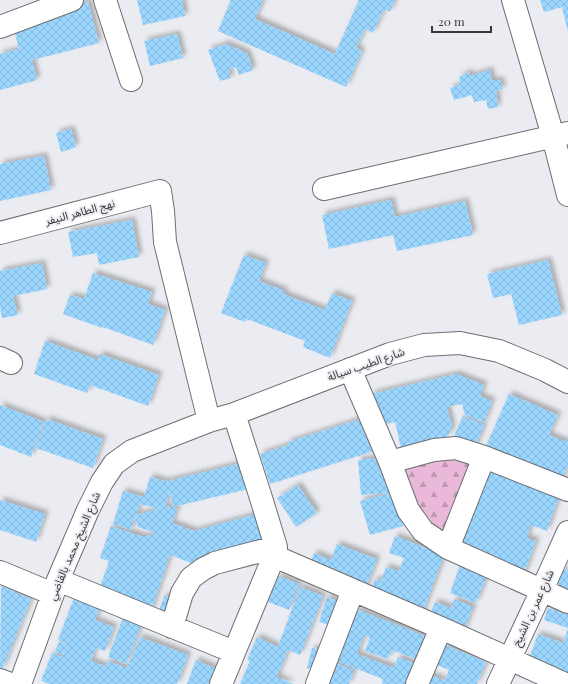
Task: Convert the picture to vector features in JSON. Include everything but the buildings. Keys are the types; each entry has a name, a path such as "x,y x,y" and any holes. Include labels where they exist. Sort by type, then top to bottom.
{"street":[{"path":"0,27 72,0"},
{"path":"105,0 131,80"},
{"path":"513,0 561,134 568,195"},
{"path":"324,189 561,134"},
{"name":"نهج الطاهر النيفر","path":"0,233 160,191 165,242 209,421"},
{"name":"شارع الطيب سيالة","path":"209,421 234,414 390,354 424,345 460,343 499,351 545,370 568,382"},
{"path":"350,369 390,462 408,510 423,531 448,548 568,602"},
{"path":"221,684 275,551 262,501 234,414"},
{"name":"شارع الشيخ محمد بالقاضي","path":"20,684 55,587 88,510 102,482 114,464 132,451 209,421"},
{"path":"390,462 434,450 456,448 484,457 568,490"},
{"path":"448,548 484,457"},
{"name":"شارع عمر بن الشيخ","path":"498,684 568,532"},
{"path":"172,627 182,592 191,578 203,569 216,564 275,551 353,590 565,684"},
{"path":"0,572 55,587 172,627 234,652"},
{"path":"317,684 353,590"},
{"path":"417,684 441,628"},
{"path":"0,680 10,684"}],"green space":[{"path":"441,457 478,462 452,537 423,523 401,474 411,466"}]}
